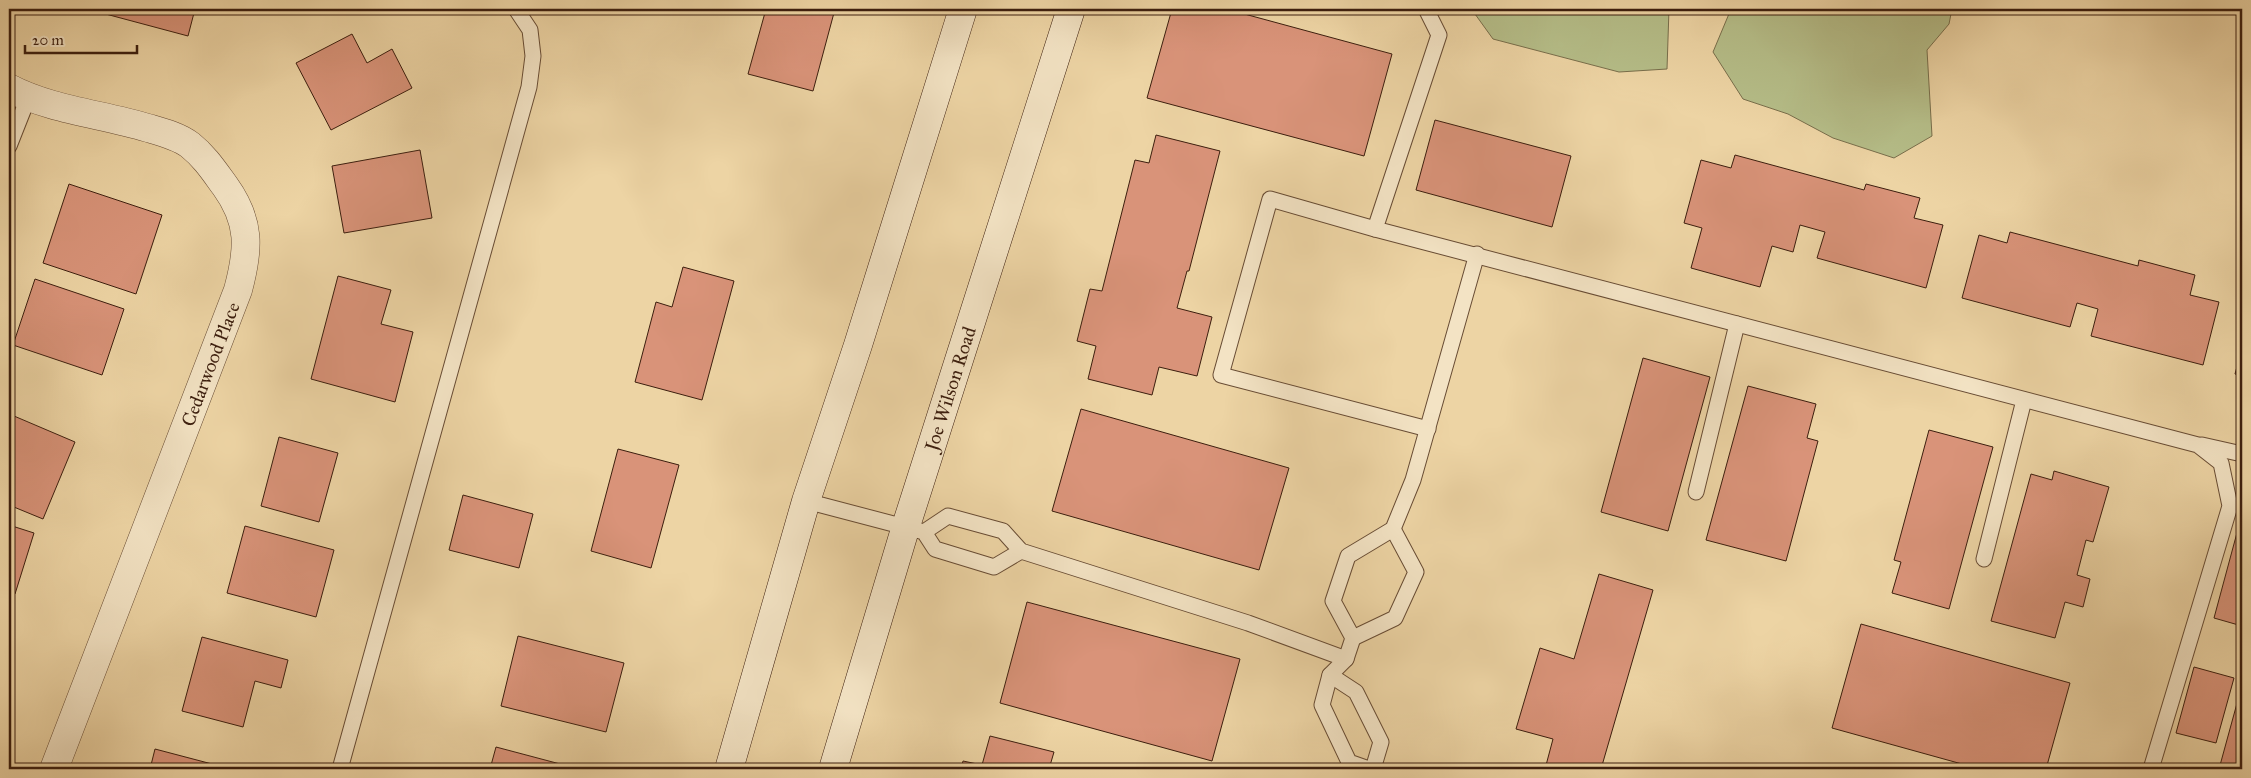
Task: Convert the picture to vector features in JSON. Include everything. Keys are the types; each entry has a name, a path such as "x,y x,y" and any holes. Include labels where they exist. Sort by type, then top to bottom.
{"main road":[{"path":"729,769 806,501 858,346 963,9"},
{"name":"Joe Wilson Road","path":"833,769 915,529 1071,9"},
{"name":"Cedarwood Place","path":"18,93 165,133 189,144 207,161 232,195 246,229 247,259 238,290 54,769"}],"lane":[{"path":"340,769 529,88 533,56 530,30 516,9"},
{"path":"1375,229 1439,35 1426,9"},
{"path":"9,146 18,93"},
{"path":"1428,429 1222,375 1270,199 1375,229 1477,254 2024,400 2242,454"},
{"path":"1353,638 1333,601 1348,556 1392,529 1413,480 1477,254"},
{"path":"1696,492 1737,324"},
{"path":"1984,559 2024,400"},
{"path":"2151,769 2230,506 2221,463 2198,444"},
{"path":"806,501 915,529 934,549 994,567 1021,551"},
{"path":"915,529 948,516 1003,532 1021,551 1248,623 1346,659"},
{"path":"1369,769 1349,762 1322,704 1330,675 1346,659 1353,638 1395,618 1416,572 1392,529"},
{"path":"1330,675 1356,692 1381,742 1373,769"}],"green space":[{"path":"1475,9 1669,9 1667,69 1619,72 1493,39 1475,14"},
{"path":"1731,9 1952,9 1949,24 1927,50 1932,136 1894,158 1833,138 1788,114 1743,99 1713,52"}],"building":[{"path":"87,9 195,9 188,36"},
{"path":"766,9 835,9 813,91 748,74"},
{"path":"1172,9 1226,9 1392,54 1364,156 1147,98"},
{"path":"352,34 367,63 392,49 412,88 331,130 296,63"},
{"path":"1435,120 1571,156 1552,227 1416,190"},
{"path":"1156,135 1220,151 1189,271 1187,271 1177,308 1212,317 1197,376 1159,367 1152,395 1088,379 1096,346 1077,341 1090,289 1102,291 1135,160 1149,163"},
{"path":"420,150 432,218 344,233 332,166"},
{"path":"1735,155 1864,190 1866,184 1920,198 1914,218 1943,225 1926,288 1817,258 1825,232 1800,225 1793,252 1772,246 1760,287 1691,268 1702,228 1684,223 1701,160 1731,168"},
{"path":"69,184 162,215 136,294 43,263"},
{"path":"2010,232 2138,266 2139,260 2195,275 2190,295 2219,302 2203,365 2091,336 2098,309 2077,303 2070,327 1962,298 1979,235 2007,243"},
{"path":"683,267 734,281 702,400 635,382 656,302 672,307"},
{"path":"338,276 391,290 381,324 413,332 395,402 311,379"},
{"path":"35,279 124,309 102,375 13,345"},
{"path":"2242,348 2242,376 2235,374"},
{"path":"1643,358 1710,377 1668,531 1601,512"},
{"path":"1748,386 1816,404 1807,438 1818,441 1786,561 1706,540"},
{"path":"1081,409 1289,468 1259,570 1052,511"},
{"path":"14,416 75,442 43,519 9,505 9,428"},
{"path":"1929,430 1993,447 1949,609 1892,593 1901,562 1894,560"},
{"path":"279,437 338,453 319,522 261,506"},
{"path":"618,449 679,465 651,568 591,551"},
{"path":"2054,471 2109,487 2093,542 2086,540 2077,575 2090,579 2083,607 2065,602 2055,638 1991,621 2031,474 2052,480"},
{"path":"463,495 533,514 519,568 449,550"},
{"path":"9,525 34,533 15,594 9,592"},
{"path":"245,526 334,550 316,617 227,593"},
{"path":"2238,529 2242,530 2242,626 2214,618"},
{"path":"1599,574 1653,590 1601,769 1545,769 1553,739 1516,729 1540,648 1574,659"},
{"path":"1027,602 1240,659 1212,761 1000,703"},
{"path":"1861,624 2070,683 2046,769 1980,769 1832,728"},
{"path":"518,636 624,663 606,732 501,706"},
{"path":"202,637 288,660 281,688 255,681 243,727 182,711"},
{"path":"2194,667 2234,678 2216,743 2176,733"},
{"path":"2242,685 2242,769 2219,769"},
{"path":"990,736 1054,752 1049,769 961,769 963,761 982,765"},
{"path":"496,747 579,769 490,769"},
{"path":"155,749 231,769 150,769"}]}
